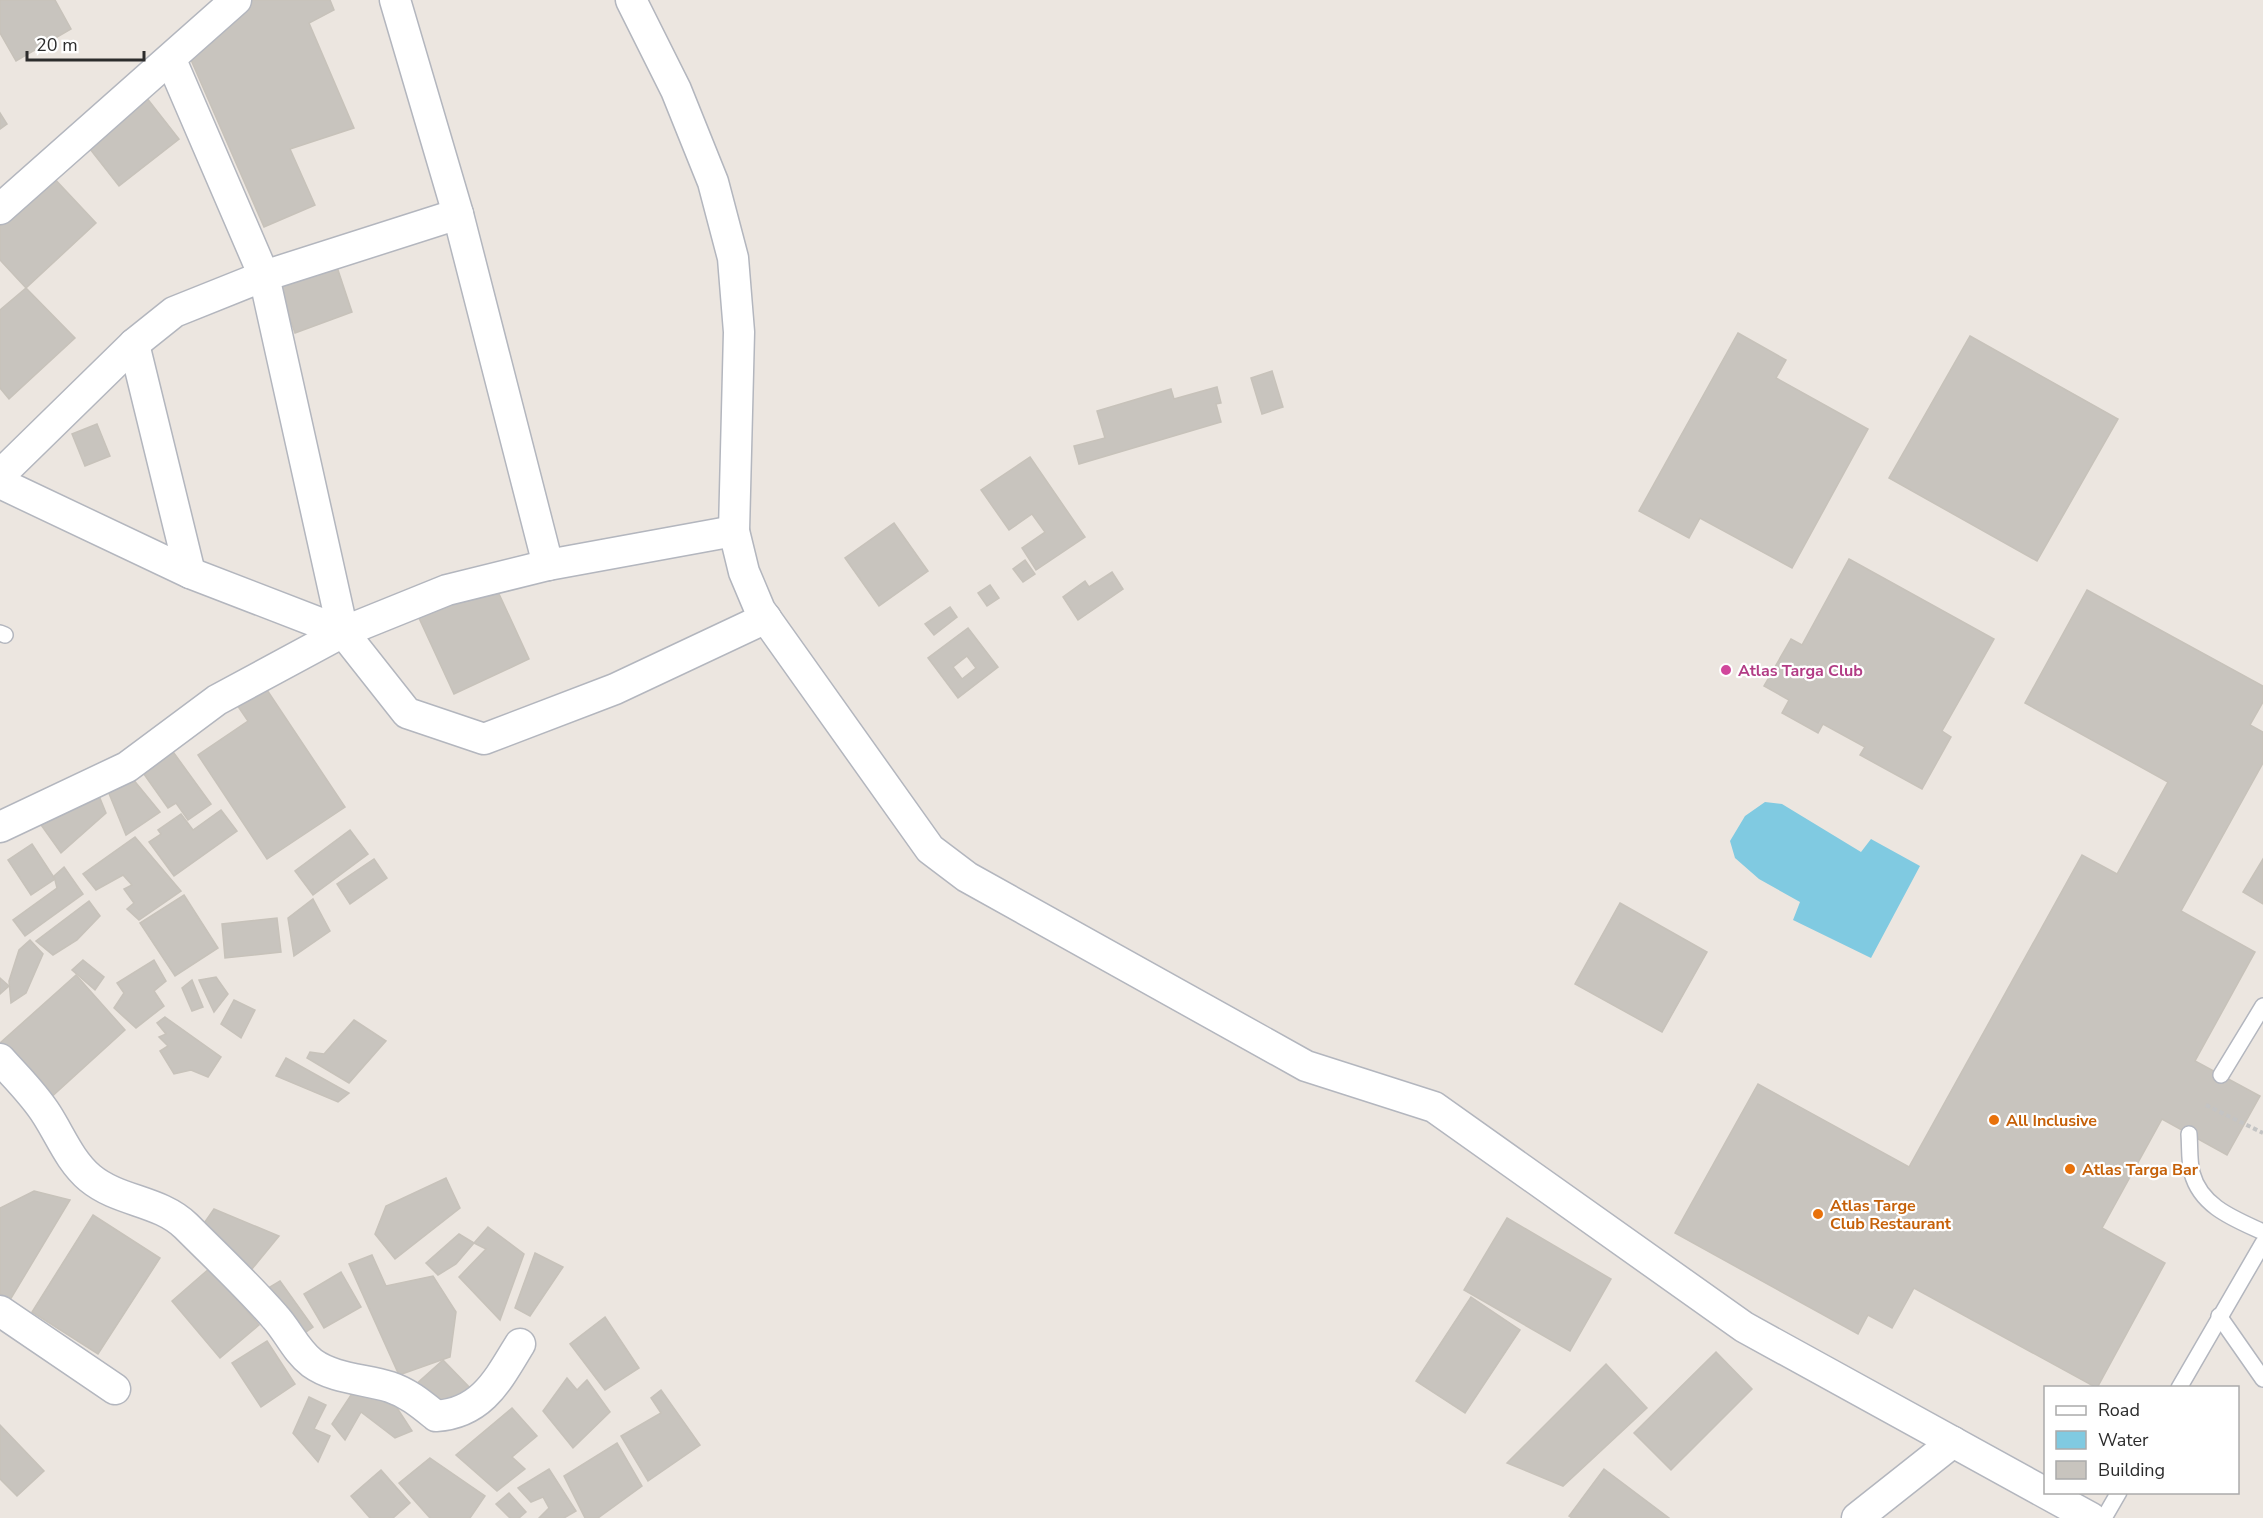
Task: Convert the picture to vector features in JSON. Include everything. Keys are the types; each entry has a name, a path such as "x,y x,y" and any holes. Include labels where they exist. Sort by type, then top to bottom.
{"street":[{"path":"0,209 171,60 236,0"},
{"path":"395,0 458,214 548,565"},
{"path":"631,0 676,90 713,182 733,258 739,332 734,531 744,572 760,610 930,849 967,877 1306,1066 1434,1107 1744,1327 2044,1492"},
{"path":"171,60 264,276 343,632 407,713 484,739 615,689 766,618"},
{"path":"0,475 134,344 174,312 264,276 458,214"},
{"path":"134,344 190,573"},
{"path":"0,483 190,573 343,632"},
{"path":"0,826 127,766 217,700 343,632 447,590 548,565 734,531"},
{"path":"0,1059 26,1086 46,1113 75,1164 91,1179 112,1193 166,1210 183,1224 248,1287 312,1363 353,1379 389,1386 411,1396 436,1416 449,1415 466,1409 488,1393 519,1344"},
{"path":"0,1311 115,1389"},
{"path":"1857,1518 1953,1442"},
{"path":"2047,1494 2091,1518"}],"lane":[{"path":"2221,1076 2263,1006"},
{"path":"2189,1134 2195,1182 2207,1199 2221,1212 2263,1232"},
{"path":"2180,1386 2263,1243"},
{"path":"2219,1316 2263,1379"},
{"path":"2104,1518 2118,1494"}],"path":[{"path":"2206,1105 2263,1133"}],"water":[{"path":"1765,802 1782,804 1861,852 1871,839 1920,866 1871,958 1793,920 1800,902 1759,879 1735,858 1730,841 1745,816"}],"building":[{"path":"0,0 55,0 71,29 16,61 0,33"},
{"path":"249,0 330,0 334,10 309,23 354,128 290,149 315,205 264,227 188,53"},
{"path":"146,97 179,139 119,186 86,144"},
{"path":"0,113 7,124 0,129"},
{"path":"51,175 96,223 26,288 0,260 0,223"},
{"path":"335,261 352,312 295,333 277,283"},
{"path":"26,288 75,338 9,399 0,388 0,310"},
{"path":"1738,333 1786,360 1776,378 1868,429 1792,568 1700,518 1689,538 1639,511"},
{"path":"1970,336 2118,419 2037,561 1889,478"},
{"path":"1272,371 1283,407 1262,414 1251,378"},
{"path":"1217,387 1221,403 1216,404 1221,422 1079,464 1074,446 1105,438 1097,411 1171,389 1174,399"},
{"path":"97,424 110,456 85,466 72,434"},
{"path":"1030,457 1085,537 1036,570 1022,548 1045,532 1032,514 1009,530 981,490"},
{"path":"894,523 928,571 879,606 845,558"},
{"path":"1849,559 1994,639 1942,731 1951,737 1922,789 1860,755 1865,747 1823,724 1818,733 1782,713 1789,700 1764,686 1791,639 1802,645"},
{"path":"1025,560 1035,574 1023,582 1013,569"},
{"path":"1112,572 1123,589 1078,620 1063,597 1085,581 1089,587"},
{"path":"494,583 529,659 454,694 419,618"},
{"path":"990,585 999,598 987,606 978,593"},
{"path":"2087,590 2263,686 2263,702 2250,725 2263,732 2263,763 2181,911 2255,952 2195,1061 2260,1096 2227,1155 2162,1119 2102,1228 2165,1263 2098,1386 2093,1386 1914,1288 1892,1328 1868,1315 1858,1334 1675,1233 1758,1084 1909,1167 2082,855 2117,874 2168,782 2025,703"},
{"path":"950,607 957,617 934,635 925,624"},
{"path":"968,628 998,667 958,698 928,658","holes":["967,656 976,668 962,679 953,667"]},
{"path":"263,684 345,807 267,859 198,755 248,721 235,702"},
{"path":"171,749 211,804 188,820 176,803 168,808 141,770"},
{"path":"132,778 160,812 126,835 108,791"},
{"path":"95,786 106,813 61,853 34,815"},
{"path":"221,810 237,831 174,876 149,842 161,834 158,830 181,814 193,830"},
{"path":"350,830 368,854 313,895 295,871"},
{"path":"135,837 181,891 139,920 127,909 134,903 124,889 132,885 123,875 96,890 83,874"},
{"path":"32,844 55,879 31,895 8,860"},
{"path":"374,859 387,878 350,904 337,884"},
{"path":"2263,859 2263,904 2243,892"},
{"path":"64,867 83,894 25,936 13,920 57,888 54,876"},
{"path":"184,895 218,948 175,976 140,923"},
{"path":"313,899 330,931 294,956 288,918"},
{"path":"89,901 100,916 77,940 53,955 36,941"},
{"path":"1620,903 1707,952 1662,1032 1575,984"},
{"path":"277,918 281,952 225,958 222,924"},
{"path":"30,940 43,954 26,993 11,1003 9,981 19,950"},
{"path":"83,960 104,977 95,990 72,970"},
{"path":"154,960 166,981 154,991 164,1006 136,1028 114,1008 124,993 117,983"},
{"path":"76,975 125,1030 47,1101 0,1048 0,1043"},
{"path":"216,977 228,994 214,1012 199,980"},
{"path":"0,978 9,986 0,994"},
{"path":"192,980 203,1007 192,1011 182,988"},
{"path":"234,1000 255,1010 241,1038 221,1024"},
{"path":"165,1017 221,1057 208,1077 191,1070 174,1074 160,1051 168,1046 159,1037 166,1034 157,1023"},
{"path":"354,1020 386,1041 349,1083 307,1058 310,1052 324,1054"},
{"path":"286,1058 349,1093 338,1102 276,1076"},
{"path":"446,1178 460,1208 395,1259 375,1234 386,1206"},
{"path":"34,1191 70,1200 10,1300 0,1294 0,1208"},
{"path":"214,1209 279,1236 247,1275 198,1232"},
{"path":"93,1215 160,1258 98,1354 32,1312"},
{"path":"1507,1218 1611,1279 1570,1351 1464,1290"},
{"path":"488,1227 524,1254 500,1320 459,1277 486,1249 474,1243"},
{"path":"459,1234 474,1243 456,1264 438,1275 426,1263"},
{"path":"535,1253 563,1267 530,1316 515,1308"},
{"path":"372,1255 386,1286 433,1276 456,1312 450,1357 399,1375 349,1264"},
{"path":"210,1268 259,1325 220,1358 172,1301"},
{"path":"341,1272 361,1307 324,1328 304,1294"},
{"path":"280,1281 313,1327 299,1337 265,1290"},
{"path":"1471,1297 1520,1330 1465,1413 1416,1381"},
{"path":"605,1317 639,1368 605,1390 570,1344"},
{"path":"267,1341 295,1384 261,1407 232,1363"},
{"path":"1716,1352 1752,1389 1671,1470 1634,1433"},
{"path":"443,1360 471,1389 440,1411 414,1386"},
{"path":"1606,1364 1647,1408 1563,1486 1507,1463"},
{"path":"567,1378 577,1390 587,1380 610,1412 573,1448 543,1411"},
{"path":"661,1390 700,1445 648,1481 621,1436 661,1413 651,1398"},
{"path":"353,1392 388,1394 412,1431 395,1438 361,1412 345,1440 332,1424"},
{"path":"309,1397 326,1405 314,1429 330,1436 318,1462 293,1433"},
{"path":"512,1408 537,1436 512,1457 525,1469 497,1491 456,1455"},
{"path":"0,1425 44,1471 17,1496 0,1479"},
{"path":"617,1443 642,1486 598,1518 585,1518 564,1476"},
{"path":"430,1458 485,1496 470,1518 430,1518 399,1483"},
{"path":"549,1469 576,1511 564,1518 539,1518 549,1508 543,1497 531,1502 518,1488"},
{"path":"1604,1469 1669,1518 1572,1518 1569,1516"},
{"path":"381,1470 410,1503 393,1518 370,1518 351,1496"},
{"path":"509,1493 526,1512 519,1518 510,1518 496,1504"}],"place":[{"name":"Atlas Targa Club","path":"1726,670"},
{"name":"All Inclusive","path":"1994,1120"},
{"name":"Atlas Targa Bar","path":"2070,1169"},
{"name":"Atlas Targe Club Restaurant","path":"1818,1214"}]}
